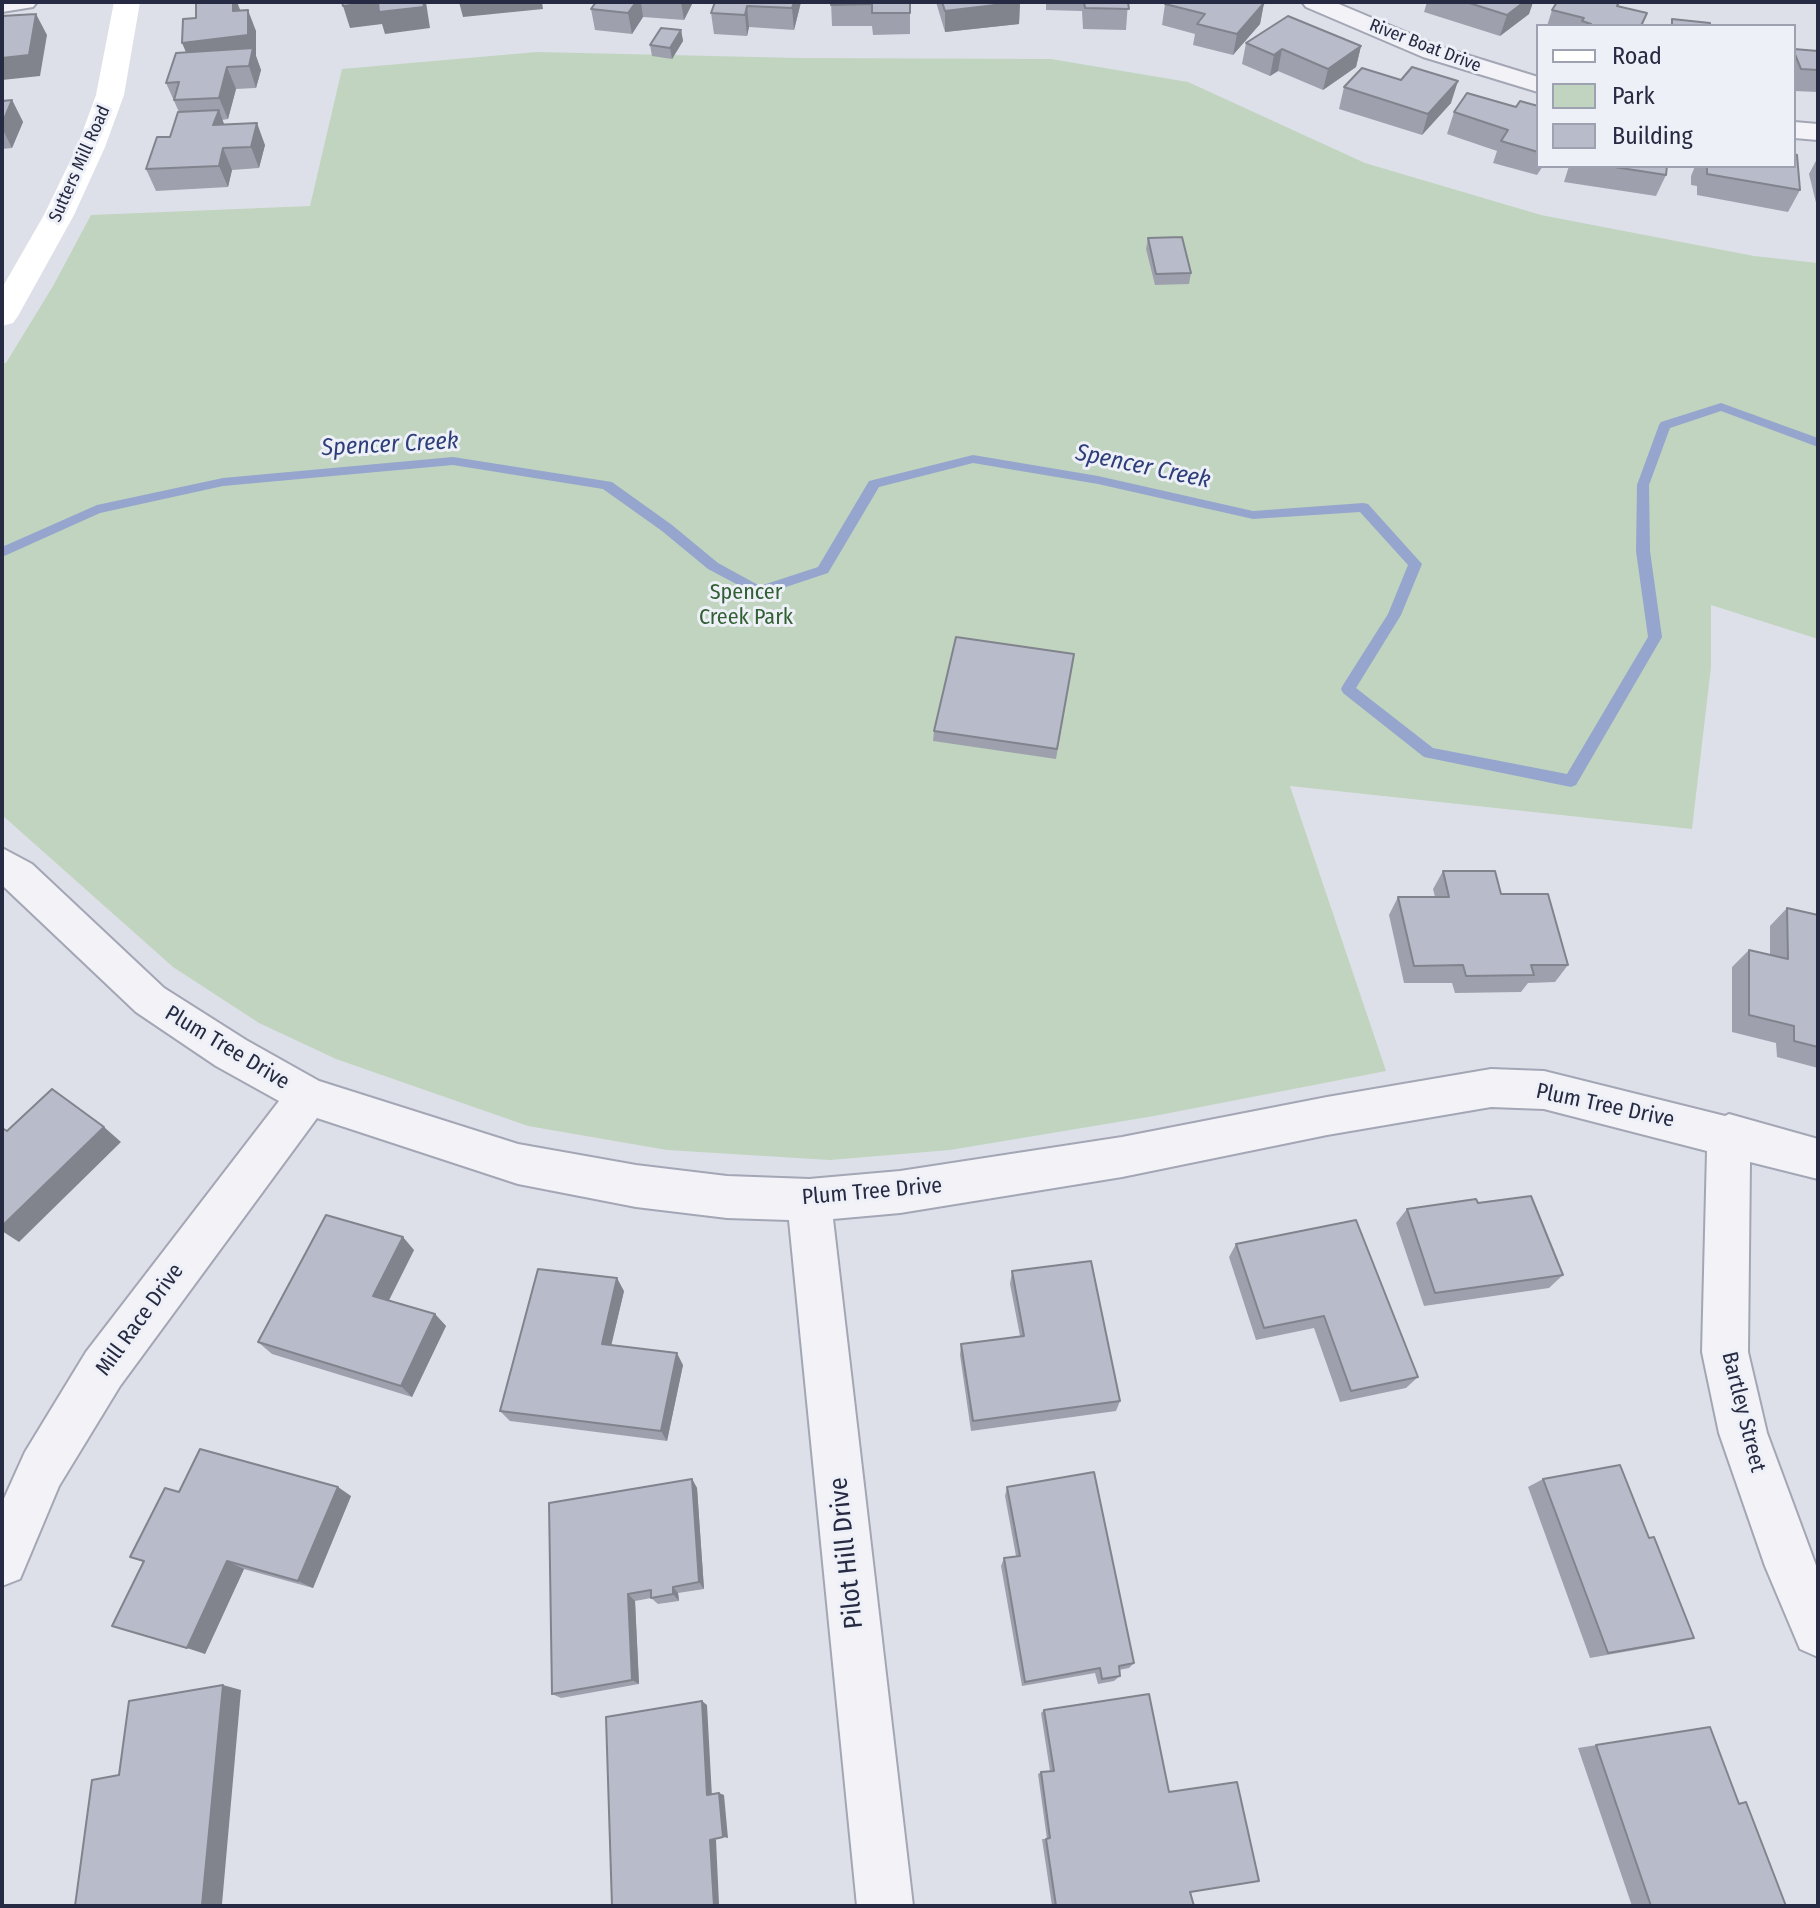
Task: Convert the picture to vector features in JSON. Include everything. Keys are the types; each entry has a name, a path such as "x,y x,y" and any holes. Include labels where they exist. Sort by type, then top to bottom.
{"street":[{"path":"2,5 25,2"},
{"name":"Sutters Mill Road","path":"2,316 59,215 91,147 110,95 127,2"},
{"name":"River Boat Drive","path":"1314,2 1432,52 1536,84"},
{"path":"1796,130 1818,132"},
{"name":"Plum Tree Drive","path":"2,864 18,875 150,1000 231,1053 308,1096 518,1164 636,1186 727,1197 809,1200 1002,1177 1432,1096 1491,1088 1544,1090 1729,1134 1818,1159"},
{"name":"Mill Race Drive","path":"2,1561 42,1469 103,1369 308,1096"},
{"name":"Bartley Street","path":"1729,1134 1725,1352 1743,1433 1790,1566 1818,1631"},
{"name":"Pilot Hill Drive","path":"809,1200 885,1906"}],"green space":[{"name":"Spencer Creek Park","path":"537,52 800,58 1051,59 1188,82 1365,163 1541,215 1754,256 1818,263 1818,639 1711,605 1711,667 1692,829 1290,786 1386,1071 1154,1116 950,1150 830,1160 667,1150 528,1126 336,1059 259,1023 173,967 2,815 2,363 6,363 53,286 91,215 310,206 342,69"}],"building":[{"path":"196,2 233,2 233,11 248,10 248,35 182,43 183,19 196,18"},
{"path":"342,2 378,2 343,6"},
{"path":"378,2 423,2 424,7 379,12"},
{"path":"596,2 636,2 628,13 591,9"},
{"path":"715,2 794,2 792,8 747,6 745,15 711,13"},
{"path":"831,2 910,2 910,13 872,13 872,4 831,5"},
{"path":"942,2 1020,2 945,11"},
{"path":"1084,2 1128,2 1129,9 1085,8"},
{"path":"1466,2 1524,2 1507,15"},
{"path":"1557,2 1619,2 1617,6 1647,13 1642,24 1591,24 1582,21 1584,18 1552,10"},
{"path":"1264,3 1237,34 1197,24 1205,14 1165,4"},
{"path":"36,14 29,55 2,58 2,16"},
{"path":"1288,16 1361,46 1328,69 1282,49 1274,55 1246,43"},
{"path":"1672,19 1710,23 1710,24 1672,24"},
{"path":"661,28 681,30 670,48 650,45"},
{"path":"253,48 249,66 227,67 219,98 174,100 179,82 166,83 176,53"},
{"path":"1796,49 1818,51 1818,70 1801,69"},
{"path":"1412,67 1458,81 1428,114 1344,87 1362,68 1401,80"},
{"path":"1467,93 1516,107 1520,101 1536,105 1536,151 1501,141 1508,130 1454,112"},
{"path":"12,100 2,124 2,101"},
{"path":"219,110 213,125 257,123 251,147 223,148 219,166 146,169 157,137 170,137 178,112"},
{"path":"1796,155 1800,190 1707,174 1707,168 1796,168"},
{"path":"1621,168 1667,168 1666,175"},
{"path":"1182,237 1191,273 1156,274 1148,238"},
{"path":"956,637 1074,654 1057,749 934,731"},
{"path":"1443,871 1495,871 1501,894 1548,894 1568,965 1531,965 1534,975 1466,976 1463,965 1414,966 1398,897 1449,897"},
{"path":"1787,908 1818,915 1818,1047 1794,1041 1794,1026 1749,1015 1749,950 1788,959"},
{"path":"52,1089 104,1127 2,1226 2,1128 7,1131"},
{"path":"1531,1196 1563,1275 1435,1293 1407,1209 1476,1199 1478,1203"},
{"path":"326,1215 403,1237 373,1296 435,1314 401,1386 258,1342"},
{"path":"1356,1220 1418,1377 1351,1391 1324,1316 1264,1328 1236,1244"},
{"path":"1091,1261 1120,1401 973,1421 961,1344 1024,1336 1012,1271"},
{"path":"538,1269 617,1278 602,1344 677,1353 661,1431 500,1411"},
{"path":"200,1449 338,1487 298,1581 227,1561 187,1648 112,1626 144,1561 130,1557 165,1488 179,1492"},
{"path":"1620,1465 1649,1538 1654,1537 1694,1638 1608,1653 1543,1479"},
{"path":"1094,1472 1134,1663 1119,1666 1120,1676 1102,1679 1100,1668 1025,1682 1004,1558 1020,1556 1007,1487"},
{"path":"692,1479 699,1582 673,1587 673,1594 651,1598 651,1590 628,1594 632,1680 552,1694 549,1503"},
{"path":"223,1685 202,1905 75,1906 92,1780 119,1775 129,1701"},
{"path":"1149,1694 1169,1792 1237,1782 1259,1881 1190,1892 1194,1906 1056,1906 1046,1839 1050,1838 1041,1772 1054,1771 1044,1710"},
{"path":"702,1701 707,1795 719,1793 723,1837 710,1840 714,1906 612,1906 606,1717"},
{"path":"1710,1727 1739,1804 1746,1802 1786,1906 1651,1906 1596,1745"}],"waterway":[{"name":"Spencer Creek","path":"2,552 97,509 223,482 453,461 607,485 713,566 759,591 823,570 874,484 973,459 1098,480 1253,515 1363,507 1415,564 1394,615 1348,689 1429,753 1571,781 1655,637 1643,551 1643,485 1665,425 1721,407 1818,443"}]}
